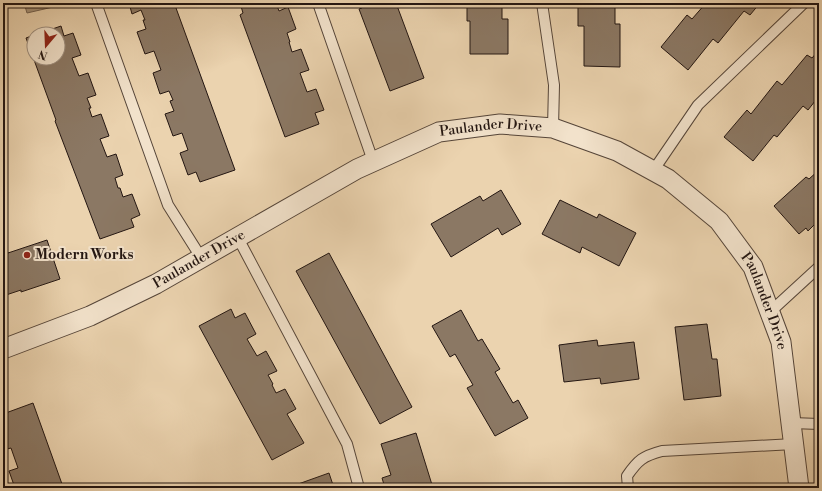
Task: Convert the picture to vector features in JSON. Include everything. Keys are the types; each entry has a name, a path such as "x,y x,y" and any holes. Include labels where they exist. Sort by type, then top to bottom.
{"street":[{"name":"Paulander Drive","path":"3,348 90,316 156,284 373,161 439,132 500,124 553,128 617,151 668,179 719,221 753,267 781,342 799,488"}],"lane":[{"path":"96,3 168,205 202,259"},
{"path":"318,3 373,161"},
{"path":"542,3 554,85 553,128"},
{"path":"653,171 698,104 804,3"},
{"path":"238,238 347,444 359,488"},
{"path":"770,312 819,267"},
{"path":"792,423 819,424"},
{"path":"628,488 627,476 637,462 648,455 662,451 794,444"}],"shaded area":[{"path":"24,3 52,3 53,7 27,13"}],"building":[{"path":"129,3 177,3 178,7 176,8 235,170 200,182 196,172 188,175 180,153 188,150 182,133 173,136 165,114 174,111 170,101 173,100 169,91 160,94 153,73 161,70 154,51 145,54 137,32 146,29 143,20 145,20 141,10 132,14"},
{"path":"240,3 276,3 279,11 288,7 296,29 287,33 292,52 301,49 309,70 300,73 307,92 316,89 324,110 315,113 319,124 285,137 240,15 243,13"},
{"path":"360,3 396,3 424,78 390,91 359,9 362,8"},
{"path":"467,3 502,3 502,19 508,19 508,54 470,54 470,21 467,21"},
{"path":"578,3 615,3 615,24 620,24 620,67 584,66 584,26 578,26"},
{"path":"706,3 760,3 750,15 744,11 718,43 713,39 688,70 661,47 687,15 692,19"},
{"path":"73,33 81,55 72,58 79,76 88,73 96,95 87,98 91,108 89,108 92,117 101,114 109,136 100,139 107,157 116,154 123,175 115,178 118,188 120,188 123,197 132,194 140,215 131,219 134,227 100,239 55,121 56,120 36,66 66,66 66,35"},
{"path":"819,50 819,96 808,110 803,106 777,137 774,135 753,161 724,137 747,110 751,114 777,81 782,85 807,55 812,58"},
{"path":"819,170 819,220 808,231 806,228 799,234 774,206 806,177 809,179"},
{"path":"501,190 521,224 502,235 498,228 451,257 431,224 480,196 483,201"},
{"path":"560,200 597,218 599,214 636,233 619,266 582,247 580,253 542,234"},
{"path":"47,240 60,279 21,292 21,290 3,296 3,252 7,250 8,253"},
{"path":"329,253 412,407 380,424 296,271"},
{"path":"231,309 235,318 245,313 256,334 247,339 257,356 266,351 277,371 268,375 276,393 285,389 296,409 287,414 304,443 272,460 199,326"},
{"path":"461,310 478,341 482,339 500,369 495,372 513,403 518,400 528,418 495,436 467,388 473,385 455,354 450,357 432,326"},
{"path":"707,324 712,359 717,359 721,396 684,400 675,327"},
{"path":"597,340 598,346 634,342 639,379 601,384 600,378 564,382 559,345"},
{"path":"33,403 62,484 60,485 61,488 15,488 9,471 18,468 11,448 3,450 3,414"},
{"path":"416,433 433,488 385,488 382,478 391,475 381,444"},
{"path":"329,473 334,488 287,488"}],"place":[{"name":"Modern Works","path":"27,255"}]}
